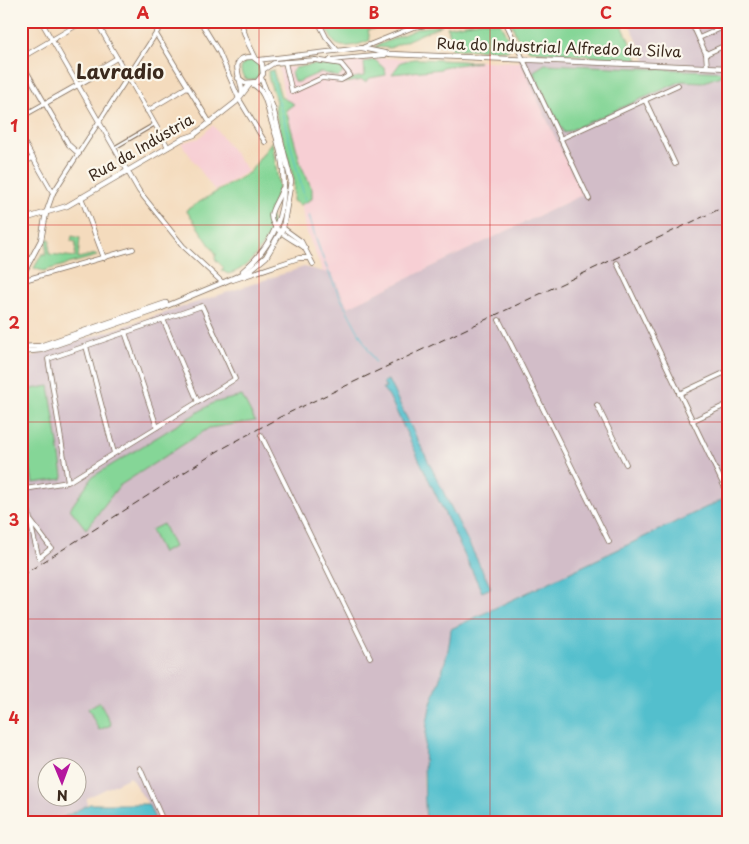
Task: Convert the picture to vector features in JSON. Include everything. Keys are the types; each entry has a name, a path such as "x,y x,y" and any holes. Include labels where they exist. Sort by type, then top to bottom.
{"street":[{"path":"41,21 127,171 160,220 183,246 210,268 222,283"},
{"path":"21,58 84,21"},
{"path":"96,21 168,147"},
{"path":"21,280 41,240 46,213 53,193 164,21"},
{"path":"240,21 248,43 263,70"},
{"path":"318,21 326,37 333,47 338,50"},
{"path":"245,58 257,59 361,48 414,28 457,21"},
{"path":"505,21 589,199"},
{"path":"691,21 706,54 707,67"},
{"path":"694,29 711,21"},
{"path":"202,22 265,142"},
{"path":"699,38 728,25"},
{"path":"156,34 210,123"},
{"path":"321,52 326,46 326,37"},
{"path":"240,97 242,86 238,78 237,66 245,58 248,43"},
{"path":"706,54 728,44"},
{"path":"361,48 390,54"},
{"path":"21,357 196,294 249,271 266,257 282,230 290,197 291,174 273,108 261,78 263,70 271,64 285,62 342,60 390,54"},
{"name":"Rua do Industrial Alfredo da Silva","path":"390,54 728,68"},
{"path":"21,116 92,77 97,70 117,58"},
{"path":"285,62 292,92 322,78 341,80 350,75 341,64 314,60"},
{"path":"21,62 46,102 69,145 79,154"},
{"path":"238,78 260,90 265,98 278,142 285,176 285,193 277,226 260,254 238,275"},
{"path":"251,84 261,78"},
{"name":"Rua da Indústria","path":"21,220 63,208 168,147 194,135 240,97 251,84"},
{"path":"560,139 678,85"},
{"path":"147,111 187,87"},
{"path":"645,100 675,164"},
{"path":"114,148 155,124"},
{"path":"21,137 53,193"},
{"path":"21,165 32,158"},
{"path":"285,176 272,214 277,226 288,240 305,248 313,264"},
{"path":"81,197 104,258"},
{"path":"21,280 133,249"},
{"path":"222,283 299,258 310,258"},
{"path":"617,263 724,486"},
{"path":"21,346 40,346 196,294"},
{"path":"25,489 68,482 235,380 202,306 48,359 68,482"},
{"path":"163,319 198,402"},
{"path":"499,320 609,542"},
{"path":"125,332 157,427"},
{"path":"86,346 114,453"},
{"path":"21,352 36,352"},
{"path":"679,394 728,371"},
{"path":"692,421 728,404"},
{"path":"597,405 626,464"},
{"path":"261,435 370,657"},
{"path":"21,466 34,543 38,558 50,548 31,522"},
{"path":"140,768 164,823"}],"shaded area":[{"path":"628,21 728,21 728,497 451,629 450,649 430,709 423,779 426,823 157,823 148,804 130,777 88,798 88,756 38,756 38,806 87,806 51,823 21,823 21,360 304,267 332,274 348,307 582,195 516,53 647,62"},
{"path":"385,58 520,62 582,195 348,307 332,274 323,272 305,228 279,68"},
{"path":"213,125 248,171 215,191 181,143 199,138"}],"green space":[{"path":"324,21 424,21 368,30 370,40 358,45 343,46 335,43"},
{"path":"484,21 500,23 510,42 509,50 451,49 450,35 447,27"},
{"path":"511,21 620,21 638,60 530,51 516,36"},
{"path":"442,25 390,48 374,47 419,28"},
{"path":"413,59 479,62 442,67 441,69 392,74 401,62"},
{"path":"251,60 258,63 261,70 258,77 251,80 244,77 241,70 244,63"},
{"path":"375,60 385,69 386,75 370,78 365,82 362,80 344,83 353,78 365,76 364,62"},
{"path":"315,64 341,67 343,73 338,77 321,72 298,82 294,81 291,73 295,68"},
{"path":"545,64 728,73 704,82 682,81 564,133 534,74 534,71"},
{"path":"273,70 281,97 294,104 286,110 301,165 312,189 312,199 300,205 293,201 294,180 268,76 268,71"},
{"path":"272,141 279,187 269,213 274,226 256,255 243,267 228,274 221,270 224,268 215,259 216,254 186,210 250,172"},
{"path":"72,236 80,238 78,258 96,254 97,256 43,271 34,268 42,254 46,254 47,239 50,239 49,254 75,257 76,242 71,241"},
{"path":"49,386 63,476 62,479 33,483 21,418 21,391"},
{"path":"242,396 255,421 209,428 119,486 86,529 70,509 92,477 213,403"},
{"path":"163,524 174,547 162,553 151,530"},
{"path":"100,702 111,725 99,730 88,708"}],"water":[{"path":"388,380 491,588 482,592 389,396 382,388 386,388 383,382"},
{"path":"728,497 728,823 426,823 424,765 427,720 446,660 451,629"},
{"path":"148,804 157,823 52,823 88,805"}],"waterway":[{"path":"271,72 306,203"},
{"path":"309,215 321,255 329,273 375,362"}],"railway":[{"path":"21,576 218,451 280,417 728,205"}],"district":[{"name":"Lavradio","path":"120,72"}]}
